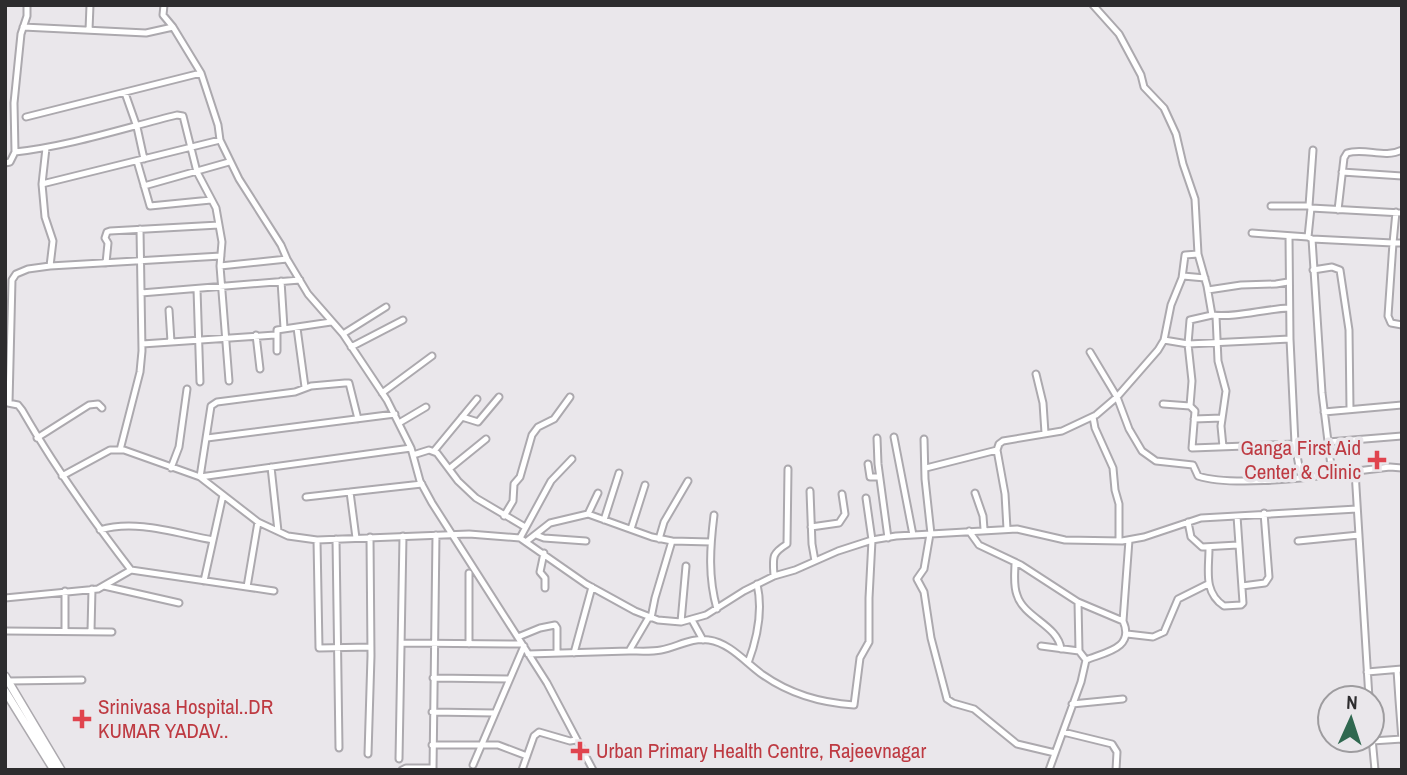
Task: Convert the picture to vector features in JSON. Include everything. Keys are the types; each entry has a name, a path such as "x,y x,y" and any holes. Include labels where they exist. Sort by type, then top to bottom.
{"street":[{"path":"5,163 10,162 15,152 14,103 27,5"},
{"path":"89,30 90,5"},
{"path":"164,5 163,15 201,73 218,125 219,140 229,162 281,245 286,259 331,322 343,334 395,414 412,452 422,484 556,698 593,770"},
{"path":"1093,5 1119,34 1140,73 1144,88 1161,104 1169,117 1195,200 1198,254 1214,316 1218,361 1226,391 1222,418 1223,447"},
{"path":"23,27 154,32 173,27"},
{"path":"26,117 201,73"},
{"path":"125,93 137,127 144,186 150,206 211,200"},
{"path":"15,152 46,148 181,115 197,172 216,208 222,256 220,265 229,381"},
{"path":"42,184 219,140"},
{"path":"46,148 42,184 45,217 53,241 50,266"},
{"path":"1313,150 1310,238 1324,412 1332,474"},
{"path":"1338,210 1344,158 1350,152 1400,152"},
{"path":"144,186 229,162"},
{"path":"1342,172 1402,176"},
{"path":"1271,206 1399,213 1393,243 1388,316 1391,323 1402,325"},
{"path":"106,263 107,232 219,225"},
{"path":"120,450 139,372 142,344 140,229"},
{"path":"1252,233 1402,243"},
{"path":"1289,236 1288,282 1295,443 1301,478"},
{"path":"1007,529 1005,494 997,450 999,444 1003,441 1062,431 1104,410 1158,350 1164,340 1171,305 1182,276 1185,254 1198,254"},
{"path":"131,570 62,476 22,410 18,405 7,403 13,278 20,271 50,266 222,256"},
{"path":"220,265 286,259"},
{"path":"1313,270 1332,267 1340,270 1349,330 1349,410"},
{"path":"1182,276 1205,278"},
{"path":"141,293 300,280"},
{"path":"281,281 284,328"},
{"path":"1208,290 1288,282"},
{"path":"197,289 200,383"},
{"path":"343,334 386,307"},
{"path":"1190,406 1190,320 1289,308"},
{"path":"169,310 171,342"},
{"path":"351,347 403,320"},
{"path":"277,351 277,330 331,322"},
{"path":"297,328 305,387"},
{"path":"256,335 260,369"},
{"path":"142,344 275,335"},
{"path":"1164,340 1188,344 1218,344 1290,339"},
{"path":"1090,352 1117,397 1137,444 1147,456 1156,461 1193,465 1198,475 1217,480 1301,478 1402,468"},
{"path":"382,393 432,356"},
{"path":"1036,374 1044,403 1045,433"},
{"path":"201,477 213,403 295,392 305,387 349,383 359,419"},
{"path":"171,468 179,447 187,389"},
{"path":"462,418 478,422 499,397"},
{"path":"504,516 513,501 514,484 520,477 532,435 538,427 554,419 570,397"},
{"path":"201,477 271,467 434,451 477,399"},
{"path":"37,438 89,405 98,404 103,408"},
{"path":"1163,404 1190,406 1194,409 1192,448 1295,443"},
{"path":"1324,412 1402,405"},
{"path":"399,423 426,407"},
{"path":"207,438 395,414"},
{"path":"1093,417 1113,468 1119,504 1119,541"},
{"path":"1194,419 1222,418"},
{"path":"1328,442 1402,436"},
{"path":"894,437 913,535"},
{"path":"877,438 879,477 888,538"},
{"path":"449,469 486,439"},
{"path":"924,439 931,534 924,569 917,579 924,592 931,638 947,699 953,704 974,709 1017,744 1055,753"},
{"path":"62,476 110,450 120,450 201,477 258,522 296,538 317,540 482,534 520,538 592,587 650,617 681,622 717,609 774,576 872,540 1007,529 1031,531 1065,540 1119,541 1201,518 1357,509"},
{"path":"926,468 997,450"},
{"path":"434,451 475,498 525,527"},
{"path":"520,538 551,481 572,459"},
{"path":"868,464 870,478 879,477"},
{"path":"271,467 278,531"},
{"path":"774,576 775,551 788,544 789,539 786,510 788,469"},
{"path":"1355,471 1368,684"},
{"path":"604,520 620,473"},
{"path":"659,539 664,524 688,481"},
{"path":"306,497 422,484"},
{"path":"631,529 645,485"},
{"path":"810,491 815,561"},
{"path":"350,492 356,538"},
{"path":"588,514 598,493"},
{"path":"975,493 983,516 984,529"},
{"path":"811,527 839,523 845,514 842,494"},
{"path":"204,581 223,495"},
{"path":"528,654 657,651 703,639 725,647 771,680 806,697 824,703 854,705 860,659 869,642 872,540 866,498"},
{"path":"1242,586 1265,583 1269,577 1264,513"},
{"path":"527,541 550,523 588,514 659,539 711,542"},
{"path":"714,515 710,578 717,609"},
{"path":"1209,548 1210,594 1224,606 1241,605 1237,516"},
{"path":"247,587 258,522"},
{"path":"1188,522 1191,537 1202,547 1238,545"},
{"path":"100,530 121,526 138,527 213,540"},
{"path":"969,531 979,545 1015,562 1077,601 1123,621"},
{"path":"536,535 586,541"},
{"path":"1298,541 1359,535"},
{"path":"400,758 402,536"},
{"path":"405,769 433,769 436,536"},
{"path":"368,754 370,537"},
{"path":"336,539 339,748"},
{"path":"317,540 319,647 370,647"},
{"path":"1086,660 1122,644 1127,634 1123,621 1129,540"},
{"path":"629,651 650,617 672,541"},
{"path":"544,553 540,572 545,578 545,588"},
{"path":"1015,562 1018,599 1035,619 1053,632 1061,649"},
{"path":"681,622 686,566"},
{"path":"5,598 92,589 104,586 131,570 274,591"},
{"path":"469,573 469,644"},
{"path":"748,663 757,637 760,598 757,584"},
{"path":"1127,634 1147,638 1164,632 1178,599 1208,584"},
{"path":"104,586 179,603"},
{"path":"574,653 592,587"},
{"path":"91,631 92,589"},
{"path":"65,591 65,631"},
{"path":"1077,601 1079,651 1086,660"},
{"path":"692,620 703,639"},
{"path":"518,637 555,625 557,653"},
{"path":"5,631 111,632"},
{"path":"402,643 523,645"},
{"path":"473,765 523,645"},
{"path":"1041,646 1079,651"},
{"path":"1049,770 1081,682 1086,660"},
{"path":"1367,672 1399,669 1402,740"},
{"path":"433,678 509,679"},
{"path":"6,680 82,680"},
{"path":"6,680 61,770"},
{"path":"5,691 54,770"},
{"path":"1072,704 1122,699"},
{"path":"432,712 495,713"},
{"path":"522,770 534,736 539,732 570,741 576,740"},
{"path":"1063,732 1112,744 1117,752 1116,770"},
{"path":"432,745 503,746 527,755"}],"place":[{"name":"Ganga First Aid Center & Clinic","path":"1377,460"},
{"name":"Srinivasa Hospital..DR KUMAR YADAV..","path":"82,719"},
{"name":"Urban Primary Health Centre, Rajeevnagar","path":"580,751"}]}
